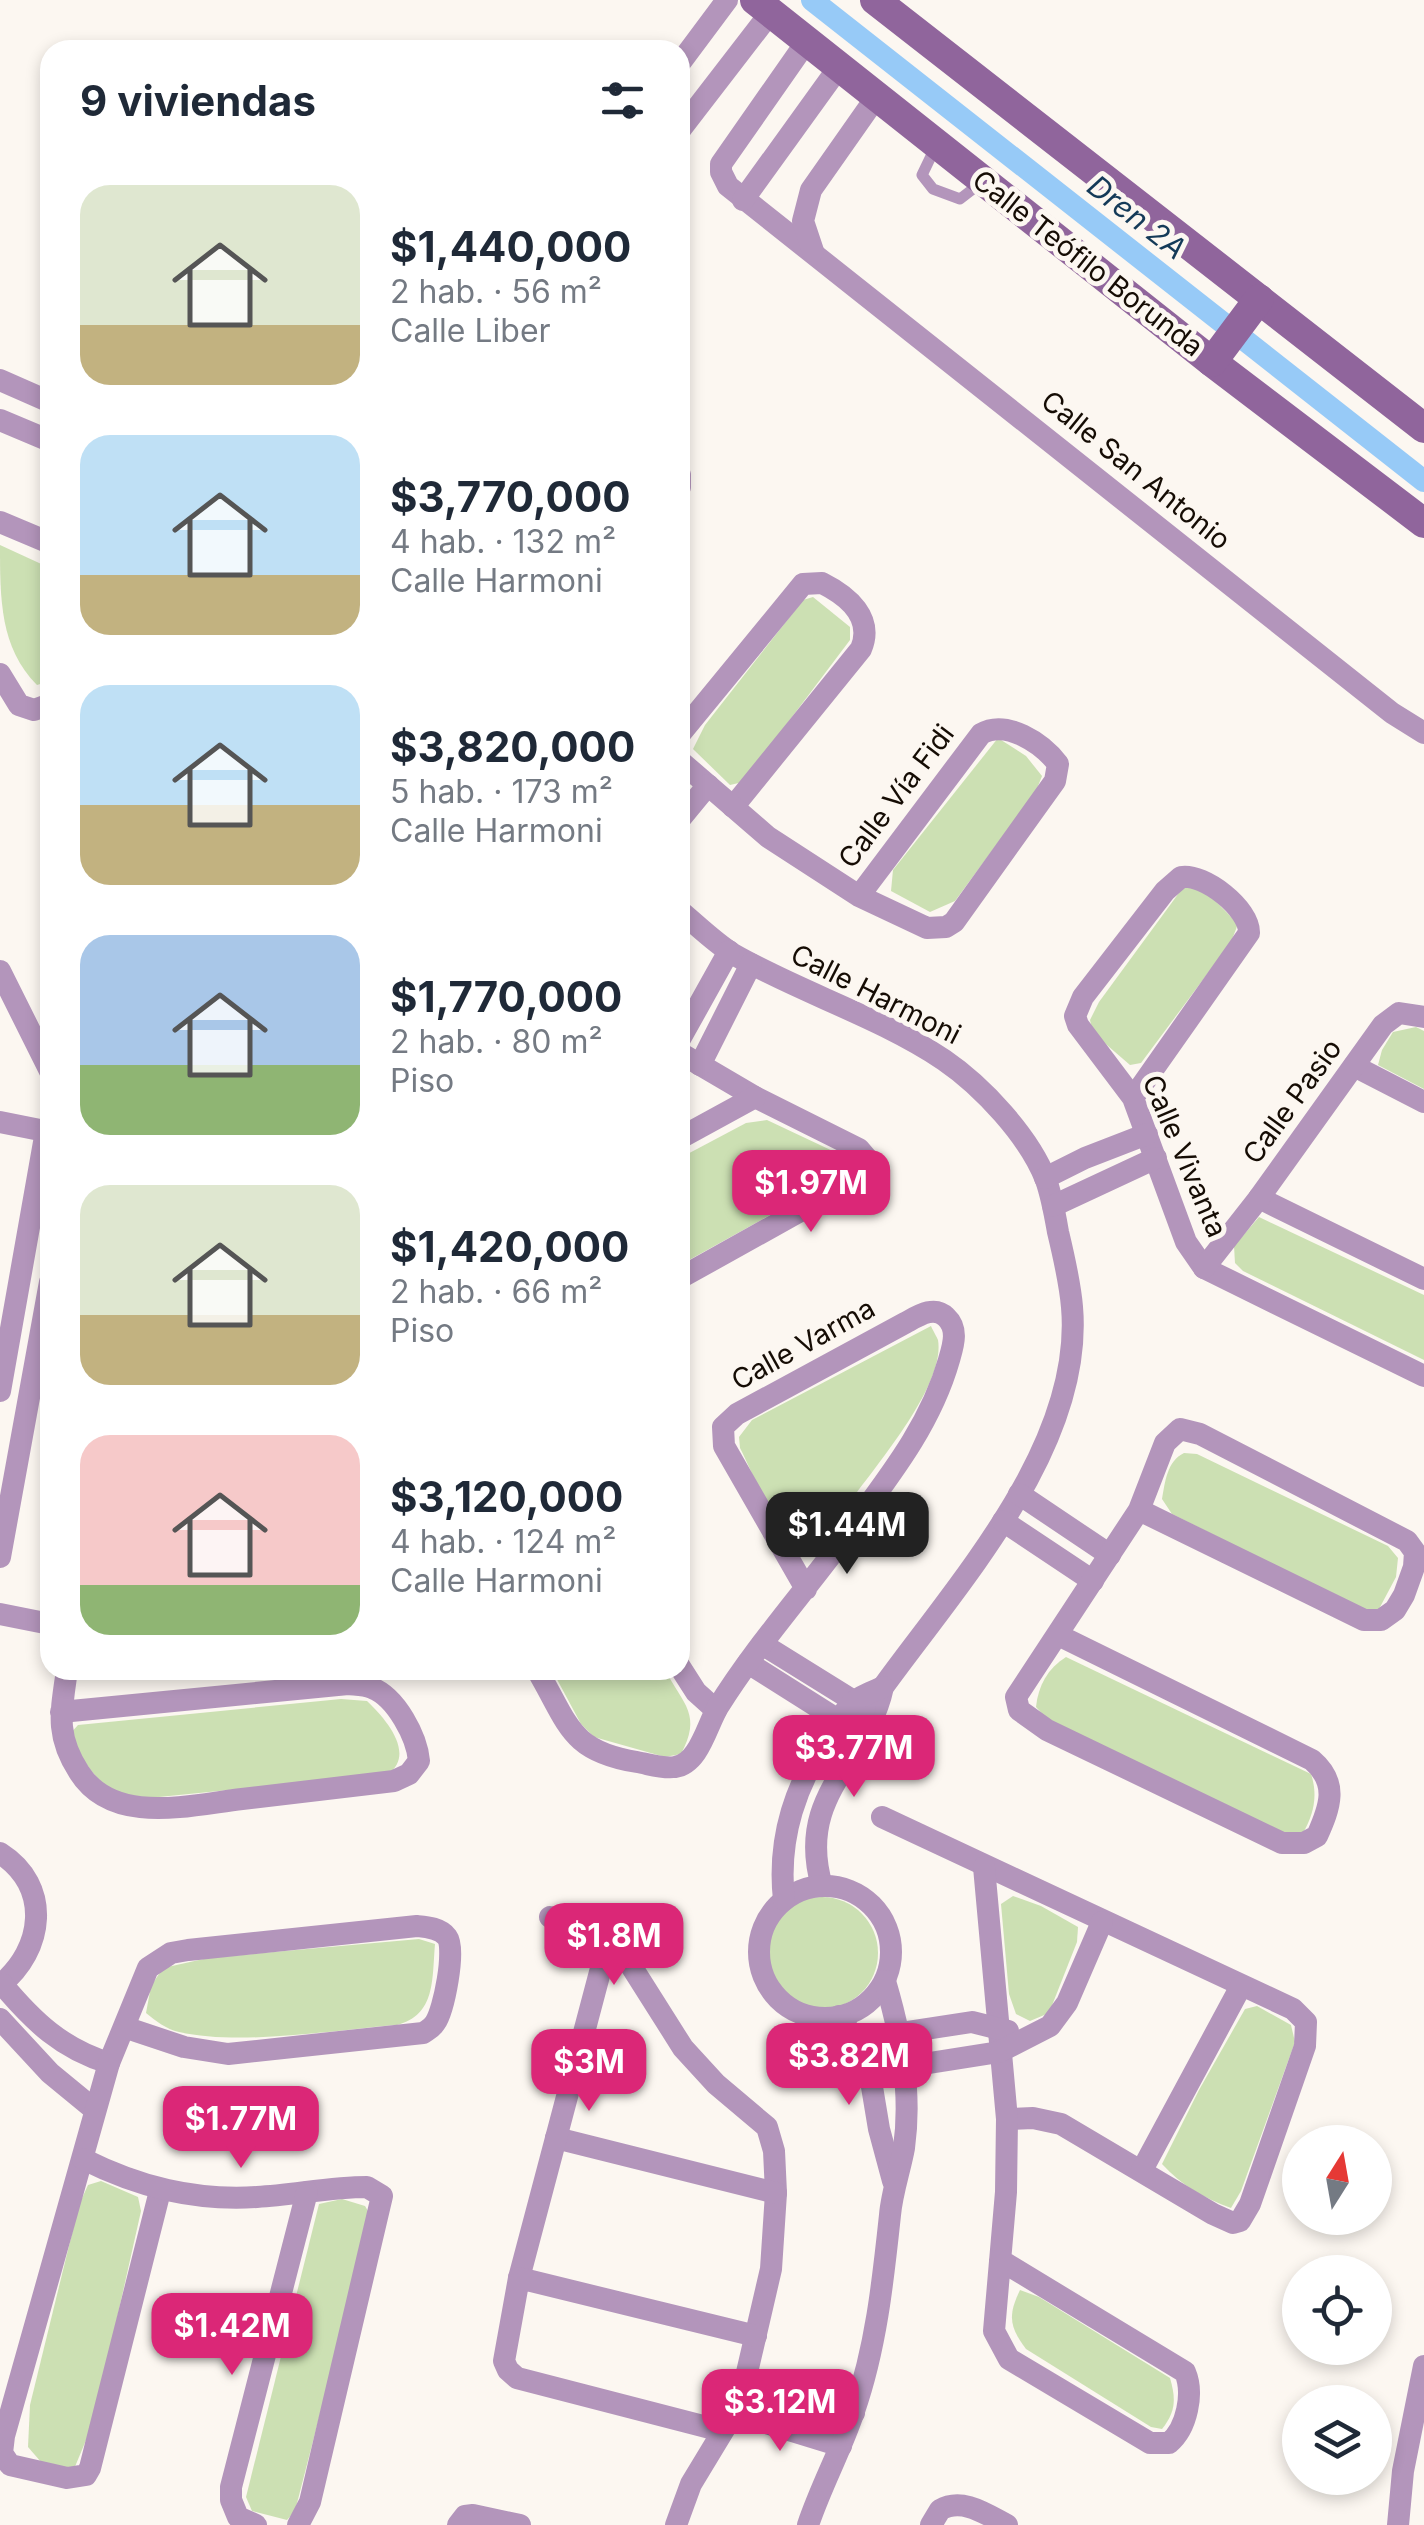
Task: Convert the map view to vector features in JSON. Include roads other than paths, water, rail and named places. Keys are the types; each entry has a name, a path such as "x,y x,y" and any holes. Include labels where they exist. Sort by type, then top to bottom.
{"main road":[{"path":"883,3 1253,308 1424,428"},
{"name":"Calle Teófilo Borunda","path":"763,6 984,181 1218,356 1424,523"},
{"path":"1218,356 1253,308"}],"street":[{"path":"690,50 727,0"},
{"path":"690,115 763,6"},
{"name":"Calle San Antonio","path":"807,41 721,164 724,180 743,200 1392,713 1424,733"},
{"path":"743,200 839,66"},
{"path":"812,251 803,220 811,190 877,96"},
{"path":"0,380 40,398"},
{"path":"0,420 40,437"},
{"path":"0,522 40,540"},
{"path":"690,722 803,584 822,583 860,611 866,630 861,649 733,808"},
{"path":"0,674 18,705 40,708"},
{"name":"Calle Vía Fidi","path":"998,727 1008,728 1058,764 1056,781 954,922 937,929 913,923 859,896 981,734 998,727"},
{"path":"690,772 768,838 859,896"},
{"path":"690,807 708,785"},
{"name":"Calle Vivanta","path":"1133,1098 1244,946 1250,925 1246,916 1204,879 1191,876 1172,882 1083,997 1075,1016 1084,1034 1133,1098 1186,1242 1204,1268 1424,1376"},
{"name":"Calle Harmoni","path":"690,919 728,951 916,1042 979,1088 1010,1123 1045,1178 1073,1310 1070,1350 1054,1426 1020,1494 882,1686 854,1701 814,1756 786,1827 780,1869 784,1900"},
{"path":"690,1021 728,951"},
{"path":"690,1272 863,1176 869,1169 868,1156 690,1058 752,964"},
{"path":"0,971 40,1051"},
{"name":"Calle Pasio","path":"1204,1268 1391,1016 1408,1013 1424,1017"},
{"path":"1354,1066 1424,1102"},
{"path":"690,1133 755,1097"},
{"path":"0,1122 40,1129"},
{"path":"1045,1178 1147,1134"},
{"path":"1052,1206 1156,1158"},
{"path":"0,1391 40,1178"},
{"path":"1258,1198 1424,1279"},
{"name":"Calle Varma","path":"925,1313 944,1314 952,1324 953,1344 941,1388 919,1434 806,1590 724,1446 724,1428 737,1414 925,1313"},
{"path":"0,1556 40,1337"},
{"path":"1058,1635 1312,1760 1326,1771 1330,1785 1327,1809 1317,1836 1304,1843 1282,1842 1030,1720 1019,1710 1016,1697 1139,1510 1166,1443 1180,1428 1406,1541 1414,1552 1414,1568 1395,1610 1381,1620 1364,1620 1139,1510"},
{"path":"1020,1494 1110,1555"},
{"path":"1003,1521 1092,1582"},
{"path":"543,1680 584,1746 618,1759 678,1767 694,1752 748,1663 806,1590"},
{"path":"0,1614 40,1622"},
{"path":"762,1644 877,1715"},
{"path":"748,1663 862,1735"},
{"path":"61,1712 348,1684 370,1687 387,1696 418,1748 419,1760 409,1774 394,1781 182,1806 143,1808 116,1804 85,1782 64,1750 61,1712 66,1680"},
{"path":"688,1680 716,1710"},
{"name":"Calle Harmoni","path":"822,1886 814,1834 840,1770 877,1715 882,1686"},
{"path":"882,1817 1293,2009 1306,2022 1305,2046 1244,2215 1233,2223 1061,2124 1034,2118 1007,2120"},
{"path":"0,1853 25,1878 34,1900 37,1924 32,1947 20,1968 1,1984 47,2033 88,2057 109,2063"},
{"path":"984,1866 1007,2120 1006,2192 1000,2260 994,2331 1009,2360 1150,2443 1169,2444 1176,2437 1190,2396 1185,2372 1000,2260"},
{"path":"822,1886 854,1893 877,1911 890,1938 890,1967 884,1981 866,2004 839,2016 810,2016 796,2011 774,1994 760,1966 760,1937 765,1923 784,1900 797,1892 822,1886"},
{"path":"550,1916 594,1929 621,1950 684,2048 716,2084 766,2127 773,2141 776,2193 771,2268 745,2381 728,2422 691,2484 676,2525"},
{"path":"904,2067 999,2052 1040,2034 1059,2016 1102,1922"},
{"path":"124,2026 184,2047 228,2054 423,2034 437,2021 442,2008 449,1939 442,1932 417,1926 171,1953 148,1968 124,2026 109,2063 4,2436 2,2454 10,2465 68,2478 86,2475 90,2468 160,2190"},
{"path":"608,1938 519,2278 504,2361 508,2370 517,2378 841,2446"},
{"path":"808,2525 854,2413 866,2373 881,2300 893,2182 903,2151 904,2067 900,2032 884,1981"},
{"path":"1142,2170 1240,1986"},
{"path":"839,2016 866,2057 893,2182"},
{"path":"0,2020 50,2073 95,2110"},
{"path":"900,2032 972,2022 998,2026 1025,2038"},
{"path":"556,2138 776,2193"},
{"path":"83,2159 160,2190 256,2198 358,2187 379,2191 380,2208 310,2502 298,2525"},
{"path":"256,2525 238,2517 231,2500 232,2487 306,2192"},
{"path":"519,2278 756,2336"},
{"path":"1398,2525 1413,2472 1424,2366"},
{"path":"745,2381 854,2413"},
{"path":"931,2525 940,2510 958,2505 1006,2525"},
{"path":"458,2525 465,2516 473,2514 520,2525"}],"waterway":[{"name":"Dren 2A","path":"812,0 1424,481"}]}
